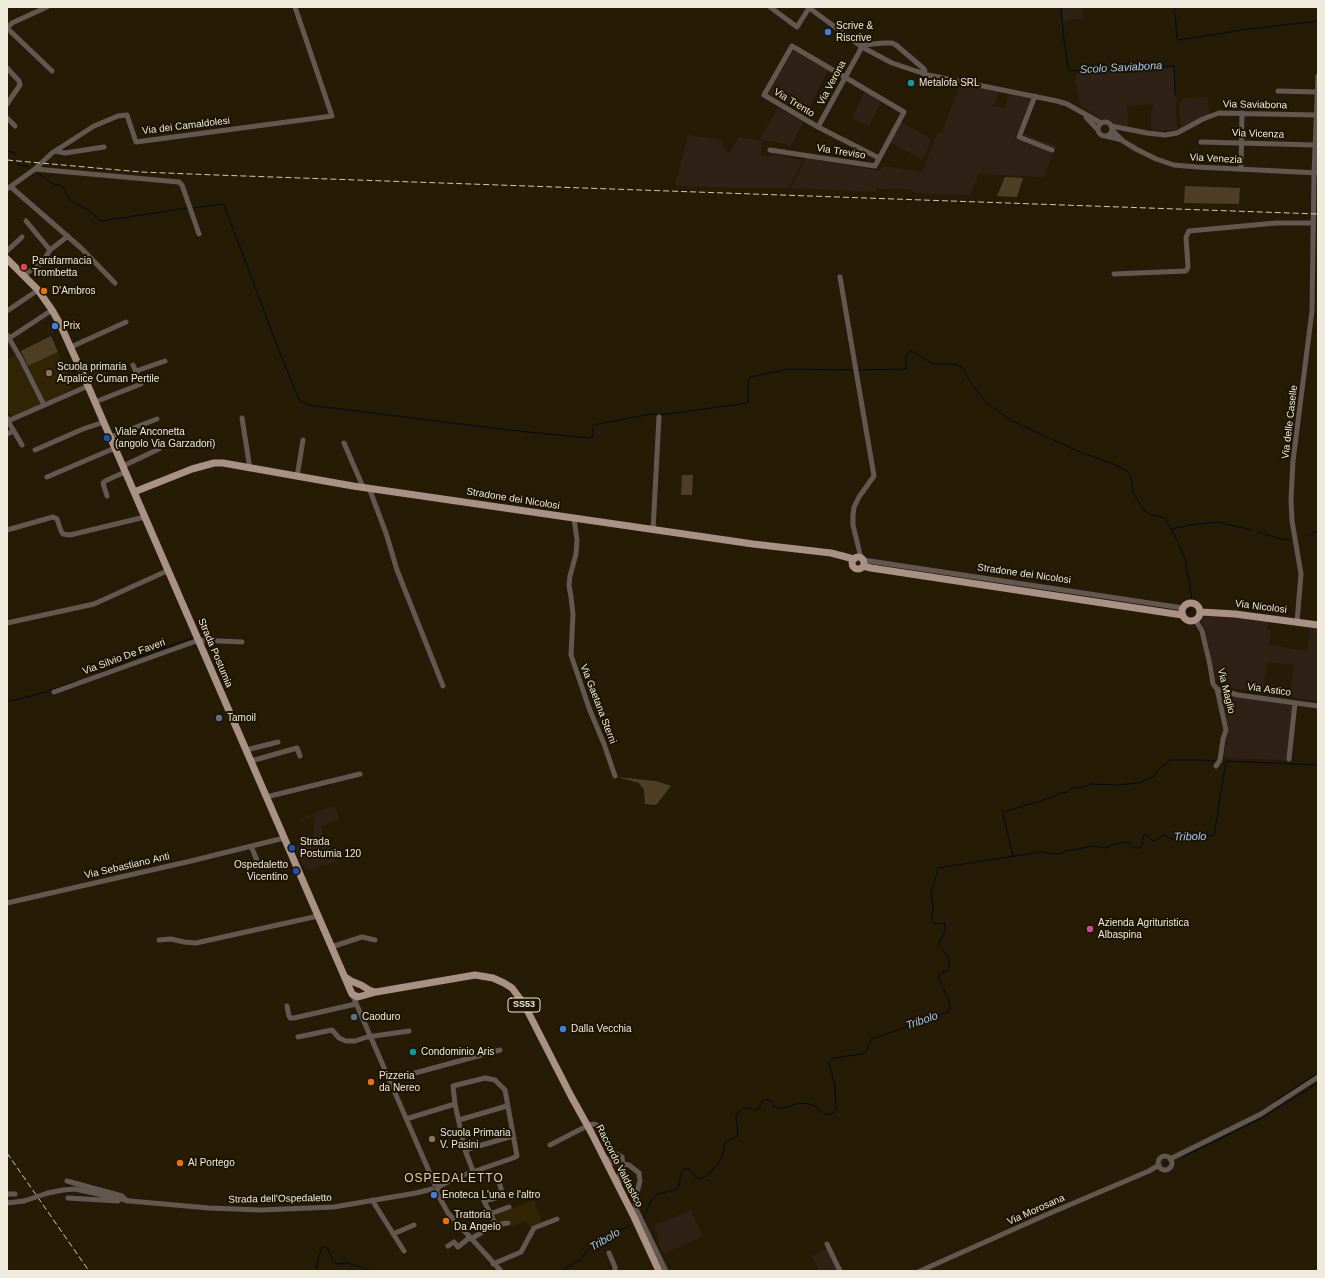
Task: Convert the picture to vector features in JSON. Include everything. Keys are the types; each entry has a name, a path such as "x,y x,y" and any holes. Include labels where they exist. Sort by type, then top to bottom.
{"main road":[{"name":"Strada Postumia","path":"7,259 38,290 60,324 169,570 331,947 352,992"},
{"name":"Stradone dei Nicolosi","path":"134,492 192,469 214,463 232,464 250,469 297,477 574,519 844,555 860,561 871,568 1182,611"},
{"name":"Stradone dei Nicolosi","path":"1182,611 1188,603 1194,603 1199,607 1201,612"},
{"name":"Stradone dei Nicolosi","path":"1182,611 1187,621 1196,621"},
{"name":"Via Nicolosi","path":"1201,612 1234,614 1318,625"},
{"path":"1196,621 1201,612"},
{"name":"Raccordo Valdastico","path":"361,996 470,975 487,976 504,982 512,988 522,1000 637,1223 647,1247"},
{"path":"345,977 370,991 376,992"},
{"path":"361,985 364,992 361,996 356,997 352,992 353,986 361,985"},
{"name":"Raccordo Valdastico","path":"588,1129 626,1208 659,1271"}],"street":[{"path":"46,7 12,23 7,28 52,71"},
{"name":"Via dei Camaldolesi","path":"115,283 68,236 9,188 35,169 55,151 94,126 118,116 127,115 136,142 332,116 295,7"},
{"path":"770,7 798,27 809,7 862,47 892,63 924,74 958,82 1058,101 1067,104 1082,113 1100,134 1106,136 1110,134 1112,128"},
{"path":"862,47 863,45 870,44 892,43 906,52 923,68 925,71 924,74"},
{"name":"Via Trento","path":"845,78 792,46 764,95 818,127 879,158"},
{"name":"Via Verona","path":"818,127 862,47"},
{"path":"7,68 20,81 20,85 7,104"},
{"path":"1316,115 1318,76"},
{"name":"Via Treviso","path":"770,150 876,166 904,112 845,78"},
{"path":"1278,91 1317,92"},
{"path":"1035,96 1019,137 1052,150"},
{"name":"Via Saviabona","path":"1082,113 1101,123 1106,122 1112,128 1165,135 1177,133 1203,119 1219,113 1316,115"},
{"path":"1241,169 1242,113"},
{"name":"Via delle Caselle","path":"1297,622 1301,574 1292,520 1291,500 1293,461 1311,325 1313,289 1313,223 1316,173 1315,145 1317,137 1316,115"},
{"path":"7,118 15,126"},
{"path":"1098,130 1101,123"},
{"name":"Via Venezia","path":"1112,128 1123,141"},
{"name":"Via Venezia","path":"1106,136 1123,141 1156,159 1174,165 1316,173"},
{"name":"Via Vicenza","path":"1201,142 1315,145"},
{"path":"55,151 65,153 104,147"},
{"path":"35,169 179,182 182,185 199,234"},
{"path":"26,221 50,250"},
{"path":"1114,274 1186,271 1188,267 1186,236 1189,231 1276,223 1313,223"},
{"path":"24,275 42,263 50,250 68,236"},
{"path":"7,251 22,237"},
{"path":"840,277 874,476 859,497 852,515 860,561"},
{"path":"7,311 38,290"},
{"path":"44,405 22,359 8,337 52,310"},
{"path":"70,347 126,322"},
{"path":"136,371 165,361"},
{"path":"95,402 141,384 133,365"},
{"path":"22,445 8,420 88,386"},
{"path":"653,530 659,417"},
{"path":"110,438 157,418"},
{"path":"242,418 250,469"},
{"path":"35,450 83,429 104,422"},
{"path":"7,434 14,431"},
{"path":"297,477 303,440"},
{"path":"344,443 386,533 397,570 443,686"},
{"path":"46,477 115,448"},
{"path":"107,496 103,483 105,481 159,449"},
{"path":"7,530 52,517 57,519 63,534 70,535 145,517"},
{"name":"Via Gaetana Sterni","path":"574,519 577,540 576,554 569,585 572,614 571,656 588,708 604,744 615,776"},
{"path":"7,623 94,604 169,570"},
{"name":"Via Maglio","path":"1196,621 1202,632 1226,732 1223,739 1220,760 1216,766"},
{"path":"199,640 242,642"},
{"name":"Via Silvio De Faveri","path":"54,692 199,640"},
{"name":"Via Astico","path":"1216,689 1238,695 1318,706"},
{"name":"Via Astico","path":"1289,759 1295,703"},
{"path":"246,750 278,742"},
{"path":"251,761 297,748 300,756"},
{"path":"266,797 360,774"},
{"name":"Via Sebastiano Anti","path":"7,903 284,838"},
{"path":"251,846 258,863"},
{"path":"159,940 171,939 196,943 318,916"},
{"path":"331,947 362,937 375,940"},
{"name":"Strada Postumia","path":"352,992 435,1188 448,1213 501,1271"},
{"path":"287,1006 288,1016 290,1018 294,1018 357,1005 361,996"},
{"path":"298,1037 332,1030 338,1038 346,1041 355,1041 370,1037 409,1031"},
{"path":"389,1080 500,1050"},
{"name":"Via Morosana","path":"1170,1159 1261,1114 1318,1077"},
{"path":"465,1150 513,1136 505,1090 495,1080 485,1078 453,1086 455,1104 465,1150 473,1171"},
{"path":"406,1119 455,1104"},
{"path":"459,1120 507,1106"},
{"path":"550,1145 588,1129 594,1124 597,1125 610,1151 621,1156 620,1164 623,1168 619,1177 619,1182 637,1223"},
{"path":"588,1129 607,1160 633,1168 638,1172 640,1179 635,1201 636,1209 666,1271"},
{"name":"Strada dell'Ospedaletto","path":"7,1203 24,1201 48,1193 74,1189 125,1200 209,1208 260,1210 334,1207 416,1193 435,1188 473,1171 516,1157 517,1155 513,1136"},
{"name":"Via Morosana","path":"1165,1156 1170,1159 1172,1165 1168,1169 1162,1169 1159,1166 1159,1160 1161,1157 1165,1156"},
{"path":"620,1164 613,1167 611,1172 626,1208"},
{"name":"Via Morosana","path":"920,1271 1159,1166"},
{"path":"611,1172 621,1172 628,1168 633,1168"},
{"name":"Strada dell'Ospedaletto","path":"67,1180 122,1196 125,1200"},
{"path":"499,1182 503,1195"},
{"path":"496,1225 484,1201 513,1193"},
{"path":"7,1194 15,1194"},
{"name":"Strada dell'Ospedaletto","path":"68,1198 123,1202 125,1200"},
{"path":"372,1200 404,1251"},
{"path":"490,1214 510,1207"},
{"path":"493,1264 521,1252 534,1228 557,1219"},
{"path":"448,1246 454,1242 458,1246 496,1225 508,1223"},
{"path":"393,1234 414,1225"},
{"path":"827,1244 840,1271"},
{"path":"609,1253 615,1267 615,1271"}],"shaded area":[{"path":"1062,7 1082,7 1084,18 1063,21"},
{"path":"793,51 828,70 806,115 768,94"},
{"path":"1141,68 1142,70 1174,68 1176,130 1164,131 1151,129 1151,111 1153,110 1153,104 1127,106 1128,126 1109,124 1080,105 1075,75 1078,75 1079,73"},
{"path":"960,84 999,91 993,106 1005,108 1009,93 1029,97 1029,103 1014,139 1018,141 1023,133 1056,146 1044,177 979,174 970,195 915,193 910,189 885,189 877,187 875,192 791,188 806,158 879,171 884,166 922,172 937,133 942,132"},
{"path":"865,92 881,102 869,127 852,118"},
{"path":"1208,97 1209,113 1181,128 1179,106 1183,98"},
{"path":"778,108 804,121 790,147 785,144 760,139"},
{"path":"901,122 931,139 923,160 890,142"},
{"path":"688,135 721,140 725,149 730,153 739,137 762,141 761,156 775,155 803,160 789,188 675,186"},
{"path":"1005,177 1023,178 1017,197 997,196"},
{"path":"1185,186 1240,188 1239,204 1184,203"},
{"path":"51,336 58,352 28,366 21,351"},
{"name":"Scuola primaria Arpalice Cuman Pertile","path":"58,352 72,389 45,402 28,366"},
{"path":"17,354 41,405 16,417 11,416 7,409 7,360"},
{"path":"103,364 109,379 94,385 87,370"},
{"path":"682,475 693,475 692,495 681,495"},
{"path":"1215,613 1268,621 1267,629 1271,630 1269,645 1307,651 1310,629 1312,627 1318,628 1318,701 1290,697 1294,665 1267,662 1263,693 1219,686 1200,616"},
{"path":"1220,693 1293,704 1287,760 1224,758 1227,735 1230,734"},
{"path":"617,777 656,781 671,786 656,805 645,804 644,790 639,783"},
{"path":"329,807 334,807 339,817 338,820 318,828 321,828 336,862 307,870 303,865 295,846 304,842 305,844 313,839 315,818 313,816 300,822 299,820"},
{"path":"534,1200 542,1222 533,1225 531,1228 527,1221 511,1227 509,1220 498,1223 495,1215"},
{"path":"691,1210 702,1235 697,1239 664,1254 658,1243 659,1239 654,1226"},
{"path":"827,1249 838,1271 819,1271 812,1256"}],"waterway":[{"name":"Scolo Saviabona","path":"1061,7 1064,40"},
{"path":"1175,13 1177,38 1179,40 1249,29 1318,21"},
{"name":"Scolo Saviabona","path":"1064,41 1069,71 1174,66 1175,95"},
{"path":"7,151 15,153 16,155"},
{"path":"15,162 18,165 28,166"},
{"path":"39,174 53,184 62,186 70,200 88,210 101,221 188,208"},
{"path":"193,208 224,205 298,397 300,401 309,405 509,430 588,438 593,437 593,425 651,414 660,415 748,403 748,382 750,377 789,369 853,370"},
{"path":"859,370 906,369 906,355 912,351 933,364 954,364 962,367 972,385 988,404 1012,421 1080,452 1113,464 1127,471 1131,477 1133,492 1143,509 1149,514 1165,518 1171,529"},
{"path":"1192,602 1185,559 1171,529 1217,522 1252,530"},
{"path":"1306,536 1318,531"},
{"path":"1258,532 1289,540"},
{"path":"849,554 855,555"},
{"path":"180,590 186,602"},
{"path":"1183,610 1190,611 1191,607"},
{"path":"98,674 124,662 193,638"},
{"path":"7,702 46,692 76,681"},
{"path":"1013,856 1003,814 1004,812 1053,797 1059,793 1067,792 1072,788 1083,787 1091,784 1118,785 1139,783 1154,776 1159,769 1171,760 1217,761"},
{"name":"Tribolo","path":"643,1219 651,1201 657,1194 675,1190 679,1187 681,1173 684,1169 689,1169 698,1179 706,1176 712,1171 719,1162 724,1151 725,1143 738,1136 736,1117 739,1111 743,1108 750,1108 755,1111 766,1099 772,1102 775,1108 784,1108 796,1104 806,1103 815,1106 826,1115 833,1113 836,1108 835,1086 829,1063 833,1058 865,1053 872,1039 948,1012 950,1007 949,1001 938,977 938,975 949,968 949,957 938,945 944,933 945,923 935,924 932,921 933,906 931,894 938,868 1040,852 1059,854 1066,851 1094,846 1106,848 1114,844 1128,842 1134,848 1140,848 1142,845 1143,836 1147,835 1153,841 1157,840 1163,835 1172,839 1178,839 1186,835 1212,836 1214,835 1226,761 1318,765"},
{"path":"1274,1102 1318,1073"},
{"path":"1182,1159 1187,1155 1260,1119 1318,1083"},
{"path":"1165,1164 1169,1162"},
{"name":"Tribolo","path":"561,1271 579,1260 593,1245 631,1225"},
{"name":"Tribolo","path":"316,1271 318,1259 324,1246 327,1247 333,1261 336,1264 348,1263 371,1271"}],"railway":[{"path":"7,160 141,172 1318,214"},
{"path":"7,1153 89,1271"}],"place":[{"name":"Scrive & Riscrive","path":"828,32"},
{"name":"Metalofa SRL","path":"911,83"},
{"name":"Parafarmacia Trombetta","path":"24,267"},
{"name":"D'Ambros","path":"44,291"},
{"name":"Prix","path":"55,326"},
{"name":"Scuola primaria Arpalice Cuman Pertile","path":"49,373"},
{"name":"Viale Anconetta (angolo Via Garzadori)","path":"107,438"},
{"name":"Tamoil","path":"219,718"},
{"name":"Strada Postumia 120","path":"292,848"},
{"name":"Ospedaletto Vicentino","path":"296,871"},
{"name":"Azienda Agrituristica Albaspina","path":"1090,929"},
{"name":"Caoduro","path":"354,1017"},
{"name":"Dalla Vecchia","path":"563,1029"},
{"name":"Condominio Aris","path":"413,1052"},
{"name":"Pizzeria da Nereo","path":"371,1082"},
{"name":"Scuola Primaria V. Pasini","path":"432,1139"},
{"name":"Al Portego","path":"180,1163"},
{"name":"Enoteca L'una e l'altro","path":"434,1195"},
{"name":"Trattoria Da Angelo","path":"446,1221"}],"district":[{"name":"OSPEDALETTO","path":"454,1179"}]}
